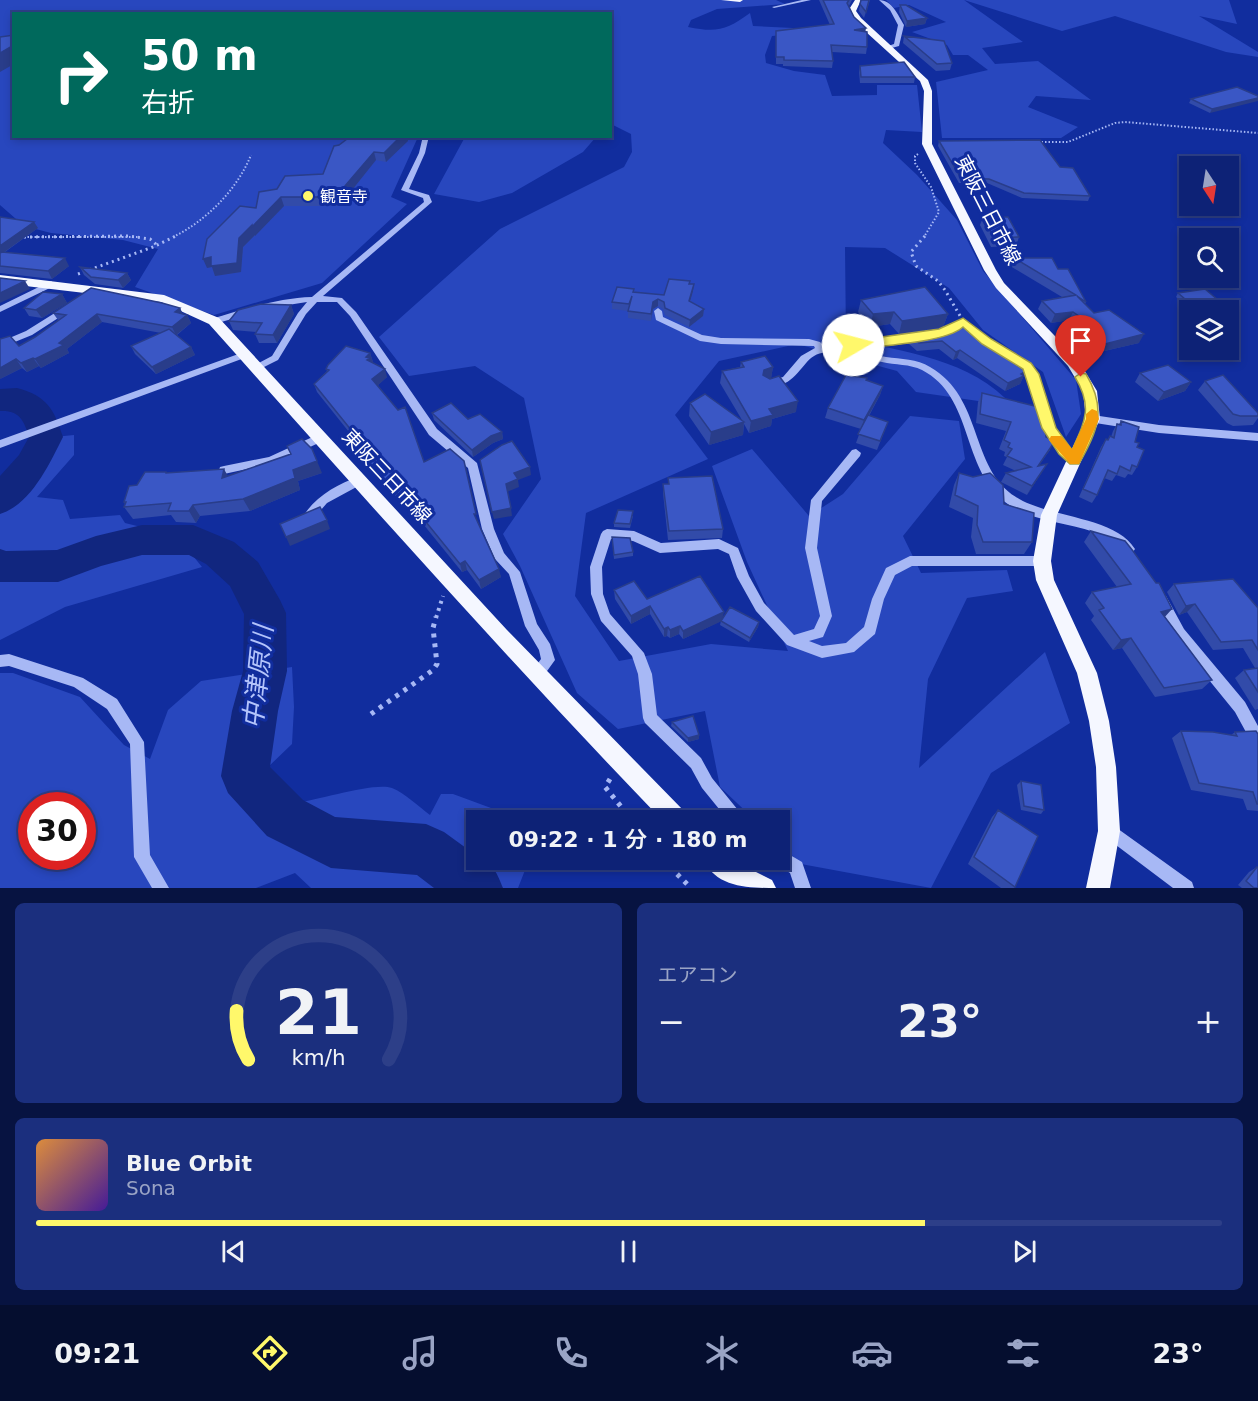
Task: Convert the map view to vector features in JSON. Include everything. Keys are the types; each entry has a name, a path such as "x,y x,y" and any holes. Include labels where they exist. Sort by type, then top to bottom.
{"main road":[{"path":"724,0 740,0"},
{"name":"東阪三日市線","path":"858,0 852,11 858,20 924,80 928,91 927,144 1000,285 1073,363 1090,392 1093,419"},
{"name":"東阪三日市線","path":"0,279 97,289 164,299 214,321 456,587 620,763 667,810"},
{"path":"1093,419 1049,515 1042,561 1045,580 1089,683 1099,721 1106,767 1109,831 1098,888"},
{"path":"729,870 764,888"}],"street":[{"path":"774,7 809,0"},
{"path":"880,0 892,9 901,25 897,45 888,46"},
{"path":"256,368 275,358 302,313 315,299 428,202 426,197 405,190 422,153 426,138"},
{"path":"0,309 51,284"},
{"path":"0,345 29,333 97,289"},
{"path":"214,321 274,303 315,299 339,300 345,305 433,432 477,463 488,529 498,556 514,572 531,626 548,660 537,674"},
{"path":"658,311 659,318 700,338 721,341 809,342 818,344 821,349"},
{"path":"963,321 987,341 1027,366 1032,374 1049,428 1064,451 1074,460"},
{"path":"32,341 45,323"},
{"path":"842,350 842,347 864,342 905,339 932,334"},
{"path":"766,385 785,380 806,355 821,349 842,350 924,367 948,385 963,406 988,478 1010,500 1029,510 1110,533 1123,543 1138,560"},
{"path":"4,442 244,355"},
{"path":"1093,419 1159,429 1258,437"},
{"path":"224,470 271,460 319,438"},
{"path":"792,641 818,633 826,616 811,548 817,500 856,453"},
{"path":"310,515 323,500 358,480"},
{"path":"729,810 707,783 696,763 650,718 645,674 638,653 605,617 597,594 596,567 607,534 634,536 660,548 719,544 734,550 743,577 760,607 792,641 822,652 849,648 870,630 878,599 890,572 910,561 1042,561"},
{"path":"1156,588 1179,633 1240,707 1258,740"},
{"path":"0,661 9,660 78,682 112,704 137,742 142,857 161,888"},
{"path":"1109,831 1186,888"},
{"path":"790,864 796,868 802,888"}],"path":[{"path":"1034,142 1068,142 1115,123 1125,122 1258,133"},
{"path":"930,150 920,152 915,156 915,163 931,187 939,212 928,232 910,252 910,259 917,268 938,280 963,321"},
{"path":"51,284 157,245 192,228 231,190 244,172 251,155"},
{"path":"24,237 128,236 150,239 157,245"},
{"path":"371,714 433,670 436,663 433,628 442,597 456,587"},
{"path":"620,763 605,787 624,810"},
{"path":"673,870 691,888"}],"shaded area":[{"path":"0,0 776,0 785,4 717,9 691,20 688,27 707,30 721,29 750,13 753,26 793,28 793,34 772,36 765,55 766,63 794,71 825,75 832,96 877,95 877,85 917,85 922,132 886,130 883,143 917,175 957,220 983,271 1076,380 1081,414 1066,437 1043,372 983,330 949,288 885,248 845,247 846,339 914,354 957,368 996,390 1013,406 916,392 897,371 797,344 719,361 675,415 708,459 586,513 575,596 619,661 711,644 788,651 747,562 712,466 752,449 809,516 843,494 910,416 959,421 965,459 903,536 921,573 1007,570 1013,591 967,598 928,679 919,768 1045,652 1070,723 991,773 931,888 801,864 790,854 790,810 744,810 720,787 705,711 618,729 577,693 520,566 503,534 541,479 524,398 475,366 409,376 379,337 500,229 624,167 632,152 631,134 612,124 612,12 12,12 12,138 418,138 391,197 407,204 322,283 214,315 135,287 158,249 123,240 51,233 24,226 0,205"},
{"path":"886,0 964,0 1023,42 982,48 995,64 1038,61 1091,100 1036,96 1028,107 1078,127 1061,138 942,138 936,82 988,70 968,55 953,55 947,45 912,32 946,22 909,5 894,8"},
{"path":"964,0 1229,0 1237,24 1199,16 1258,52 1258,57 1226,52 1115,16 1062,31"},
{"path":"464,138 595,138 583,152 512,193 479,202 434,194"},
{"path":"74,435 74,455 37,497 63,500 70,519 120,515 125,523 141,527 101,544 111,562 153,546 185,546 202,567 65,607 0,640 0,511 13,502 54,437"},
{"path":"292,667 294,707 292,744 267,768 269,782 296,803 360,789 384,787 402,793 430,815 441,794 453,794 497,810 466,810 466,870 525,870 518,888 311,888 295,873 256,888 0,888 0,673 13,673 80,697 124,745 150,759 168,710 201,681"}],"building":[{"path":"823,0 849,0 847,3 854,17 866,28 854,30 867,32 867,47 831,45 833,61 784,60 784,57 776,57 776,31 834,24"},
{"path":"861,0 869,0 866,12 860,4"},
{"path":"900,5 906,5 927,18 907,21"},
{"path":"12,35 12,46 0,53 0,37"},
{"path":"904,36 944,41 952,63 937,64"},
{"path":"904,62 915,77 861,77 860,66"},
{"path":"1237,87 1258,98 1212,109 1191,99"},
{"path":"348,138 399,138 384,153 374,152 345,186 341,197 281,197 239,238 237,263 211,266 211,257 203,259 207,239 240,206 256,208 259,192 277,189 285,176 323,174 334,146"},
{"path":"1040,140 1060,167 1073,168 1090,196 1024,193 989,179 961,178 939,141"},
{"path":"0,217 34,222 0,246"},
{"path":"983,217 1008,217 1019,237 994,238"},
{"path":"0,253 65,258 48,271 0,266"},
{"path":"1014,258 1052,258 1058,269 1068,269 1086,302 1077,296 1094,313 1109,310 1144,334 1105,344 1083,319 1073,312 1055,314 1042,301 1076,295"},
{"path":"80,267 127,273 118,280 91,277"},
{"path":"0,278 25,281 0,293"},
{"path":"669,279 690,281 689,284 694,284 689,301 704,309 690,320 665,308 664,302 658,299 653,302 651,314 628,311 632,296 629,304 612,302 617,287 634,289 633,292 664,295"},
{"path":"925,287 948,314 902,321 894,312 873,314 861,300"},
{"path":"91,288 180,308 175,312 187,315 172,327 97,314 59,343 64,345 35,359 21,363 16,359 0,368 0,339 10,336 19,346 66,315 53,313"},
{"path":"1205,289 1218,300 1186,300 1178,293"},
{"path":"43,292 62,294 36,310 24,308"},
{"path":"261,304 291,305 273,335 255,334 262,323 229,321 238,310"},
{"path":"967,322 1012,354 1006,358 1026,371 1021,374 1024,376 1008,383 960,350 956,352 942,341 919,343 912,336"},
{"path":"169,329 191,347 152,367 131,346"},
{"path":"346,346 370,353 366,357 370,358 367,360 385,369 372,379 398,410 405,407 424,462 450,449 464,461 476,514 474,514 499,569 479,580 465,561 460,564 413,506 411,507 347,441 356,436 314,384 329,370 326,369 328,365"},
{"path":"765,356 773,367 764,370 763,375 770,379 779,376 798,401 769,409 773,415 751,421 722,371 744,367 741,362"},
{"path":"1168,365 1191,382 1164,392 1140,373"},
{"path":"846,375 867,378 866,380 883,386 864,420 828,408"},
{"path":"1223,375 1258,413 1258,416 1233,414 1205,381"},
{"path":"982,393 1043,408 1046,437 1055,441 1038,466 1047,464 1032,486 1006,473 1031,467 1007,456 1012,449 1008,447 1010,443 1004,440 1011,422 980,414"},
{"path":"705,394 744,422 711,432 690,403"},
{"path":"451,403 468,419 480,414 502,432 491,436 472,450 432,413"},
{"path":"868,415 888,422 880,441 858,434"},
{"path":"1121,421 1139,427 1135,442 1139,443 1137,447 1144,450 1137,467 1132,465 1130,471 1120,466 1117,474 1108,470 1097,495 1083,489 1106,439 1108,440 1110,436 1114,438 1117,424 1121,425"},
{"path":"302,439 312,449 317,461 293,470 295,478 243,499 193,505 189,511 168,511 171,503 124,507 129,486 137,485 145,472 224,469 222,478 291,454 287,446"},
{"path":"512,441 530,467 514,473 518,479 506,484 511,508 492,512 480,460"},
{"path":"959,473 973,477 990,473 1003,485 1004,504 1034,513 1032,542 983,542 977,525 978,506 955,495"},
{"path":"712,476 723,529 669,531 663,484 669,484 668,478"},
{"path":"320,507 327,520 286,537 280,524"},
{"path":"618,510 633,511 630,524 614,523"},
{"path":"1091,531 1125,541 1156,583 1159,583 1172,609 1161,612 1212,680 1164,688 1131,638 1121,640 1099,610 1104,608 1092,592 1131,584"},
{"path":"612,537 630,538 633,552 614,555"},
{"path":"700,576 724,612 683,631 680,626 670,630 668,627 664,629 650,606 631,616 614,590 634,581 647,599"},
{"path":"1233,579 1258,608 1258,650 1252,640 1221,642 1195,604 1186,606 1174,584"},
{"path":"730,607 759,622 750,638 721,621"},
{"path":"1258,668 1258,692 1244,670"},
{"path":"693,716 699,735 688,738 672,722"},
{"path":"1181,731 1213,732 1237,736 1235,732 1256,731 1258,734 1258,804 1253,792 1199,783"},
{"path":"1021,781 1041,785 1044,810 1024,806"},
{"path":"998,810 1038,836 1015,887 974,857"},
{"path":"1257,867 1258,888 1254,888 1246,881"}],"waterway":[{"name":"中津原川","path":"0,400 17,399 39,414 46,437 32,464 0,500"},
{"name":"中津原川","path":"0,565 4,567 58,566 96,552 142,540 193,540 220,553 244,574 265,613 265,671 255,711 245,776 285,818 331,842 426,850 477,888"}],"slow traffic":[{"path":"1056,440 1074,460 1093,419 1092,414"}],"place":[{"name":"観音寺","path":"308,196"}],"route":[{"path":"853,345 941,333 956,328 963,321 987,341 1021,360 1027,366 1032,374 1049,428 1064,451 1074,460 1093,419 1090,392 1081,377"}]}
